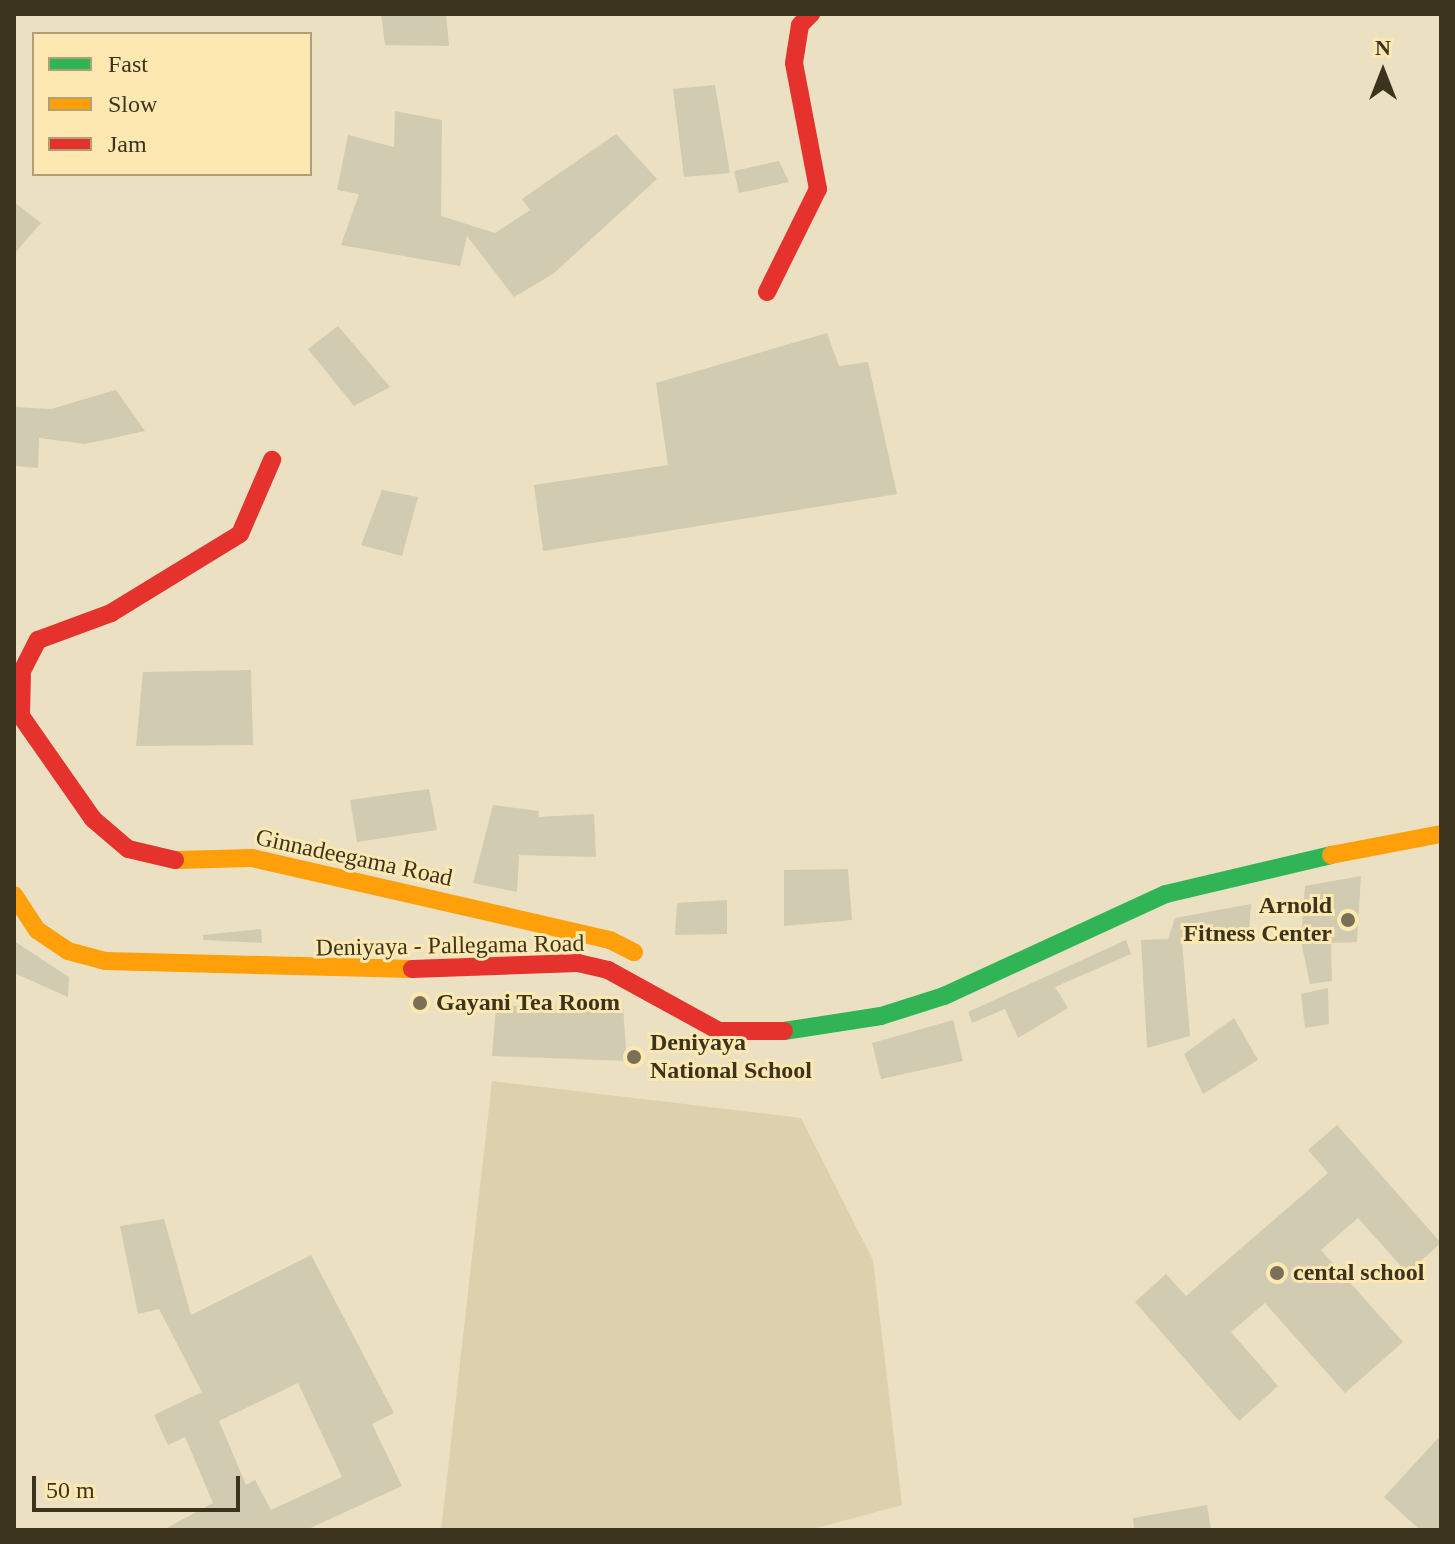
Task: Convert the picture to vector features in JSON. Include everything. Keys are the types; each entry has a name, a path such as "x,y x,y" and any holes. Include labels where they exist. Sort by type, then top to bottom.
{"main road":[{"path":"767,292 818,189 794,63 800,25 811,14"},
{"name":"Ginnadeegama Road","path":"272,460 240,534 111,613 38,640 22,671 21,716 93,819 128,849 173,860 252,858 610,940 644,957 664,1000"},
{"name":"Deniyaya - Pallegama Road","path":"14,895 37,930 68,951 106,961 344,972 578,963 664,1000 719,1031 754,1035 881,1016 1012,968 1166,894 1441,834"}],"shaded area":[{"path":"492,1081 801,1118 873,1260 902,1505 809,1530 441,1530"}],"building":[{"path":"381,14 446,14 449,46 385,45"},
{"path":"715,85 730,173 684,177 673,89"},
{"path":"395,111 442,120 441,216 495,233 530,210 522,199 616,134 657,179 553,274 514,297 467,236 460,266 341,245 359,194 337,190 348,135 394,147"},
{"path":"779,161 789,182 739,193 734,171"},
{"path":"14,202 41,223 14,254"},
{"path":"338,326 390,387 354,406 308,349"},
{"path":"827,333 839,366 868,362 897,494 543,551 534,485 668,465 656,383"},
{"path":"116,390 145,431 85,444 39,438 38,468 14,466 14,407 51,409"},
{"path":"382,490 418,497 402,556 361,545"},
{"path":"251,670 253,745 136,746 143,672"},
{"path":"429,789 437,830 357,842 350,800"},
{"path":"493,805 539,811 538,817 594,814 596,857 519,855 517,892 473,883"},
{"path":"848,869 852,920 784,926 784,870"},
{"name":"Arnold Fitness Center","path":"1361,876 1357,942 1331,943 1332,981 1310,984 1301,941 1305,886"},
{"path":"727,900 727,934 675,935 677,903"},
{"path":"1251,904 1249,934 1182,941 1190,1036 1147,1048 1141,940 1168,939 1175,918"},
{"path":"261,929 262,943 203,940 203,935"},
{"path":"1126,940 1131,954 1055,987 1068,1008 1018,1038 1005,1009 972,1023 968,1012"},
{"path":"14,941 69,977 68,997 14,973"},
{"path":"1328,988 1329,1024 1305,1028 1301,994"},
{"path":"496,1006 623,1007 627,1061 492,1056"},
{"path":"1234,1018 1258,1060 1203,1094 1184,1054"},
{"path":"953,1020 963,1061 881,1079 872,1043"},
{"name":"cental school","path":"1337,1125 1441,1243 1407,1273 1358,1218 1321,1250 1403,1342 1345,1393 1265,1303 1231,1332 1278,1386 1239,1421 1135,1302 1166,1274 1186,1296 1328,1173 1308,1150"},
{"path":"164,1219 191,1315 311,1255 394,1413 372,1424 402,1486 306,1530 163,1530 213,1503 185,1437 168,1445 154,1415 202,1392 159,1309 138,1314 120,1226","holes":["298,1383 342,1477 271,1510 255,1480 246,1485 219,1421"]},
{"path":"1441,1435 1441,1530 1420,1530 1384,1497"},
{"path":"1207,1505 1211,1530 1134,1530 1133,1518"}],"traffic: fast":[{"path":"784,1031 881,1016 944,996 1166,894 1331,855"}],"traffic: slow":[{"path":"1331,855 1441,834"},
{"path":"175,860 252,858 610,940 634,952"},
{"path":"14,895 37,930 68,951 106,961 412,969"}],"traffic: jam":[{"path":"767,292 818,189 794,63 800,25 811,14"},
{"path":"175,860 128,849 93,819 21,716 22,671 38,640 111,613 240,534 272,460"},
{"path":"412,969 578,963 608,970 719,1031 784,1031"}],"place":[{"name":"Arnold Fitness Center","path":"1348,920"},
{"name":"Gayani Tea Room","path":"420,1003"},
{"name":"Deniyaya National School","path":"634,1057"},
{"name":"cental school","path":"1277,1273"}]}
